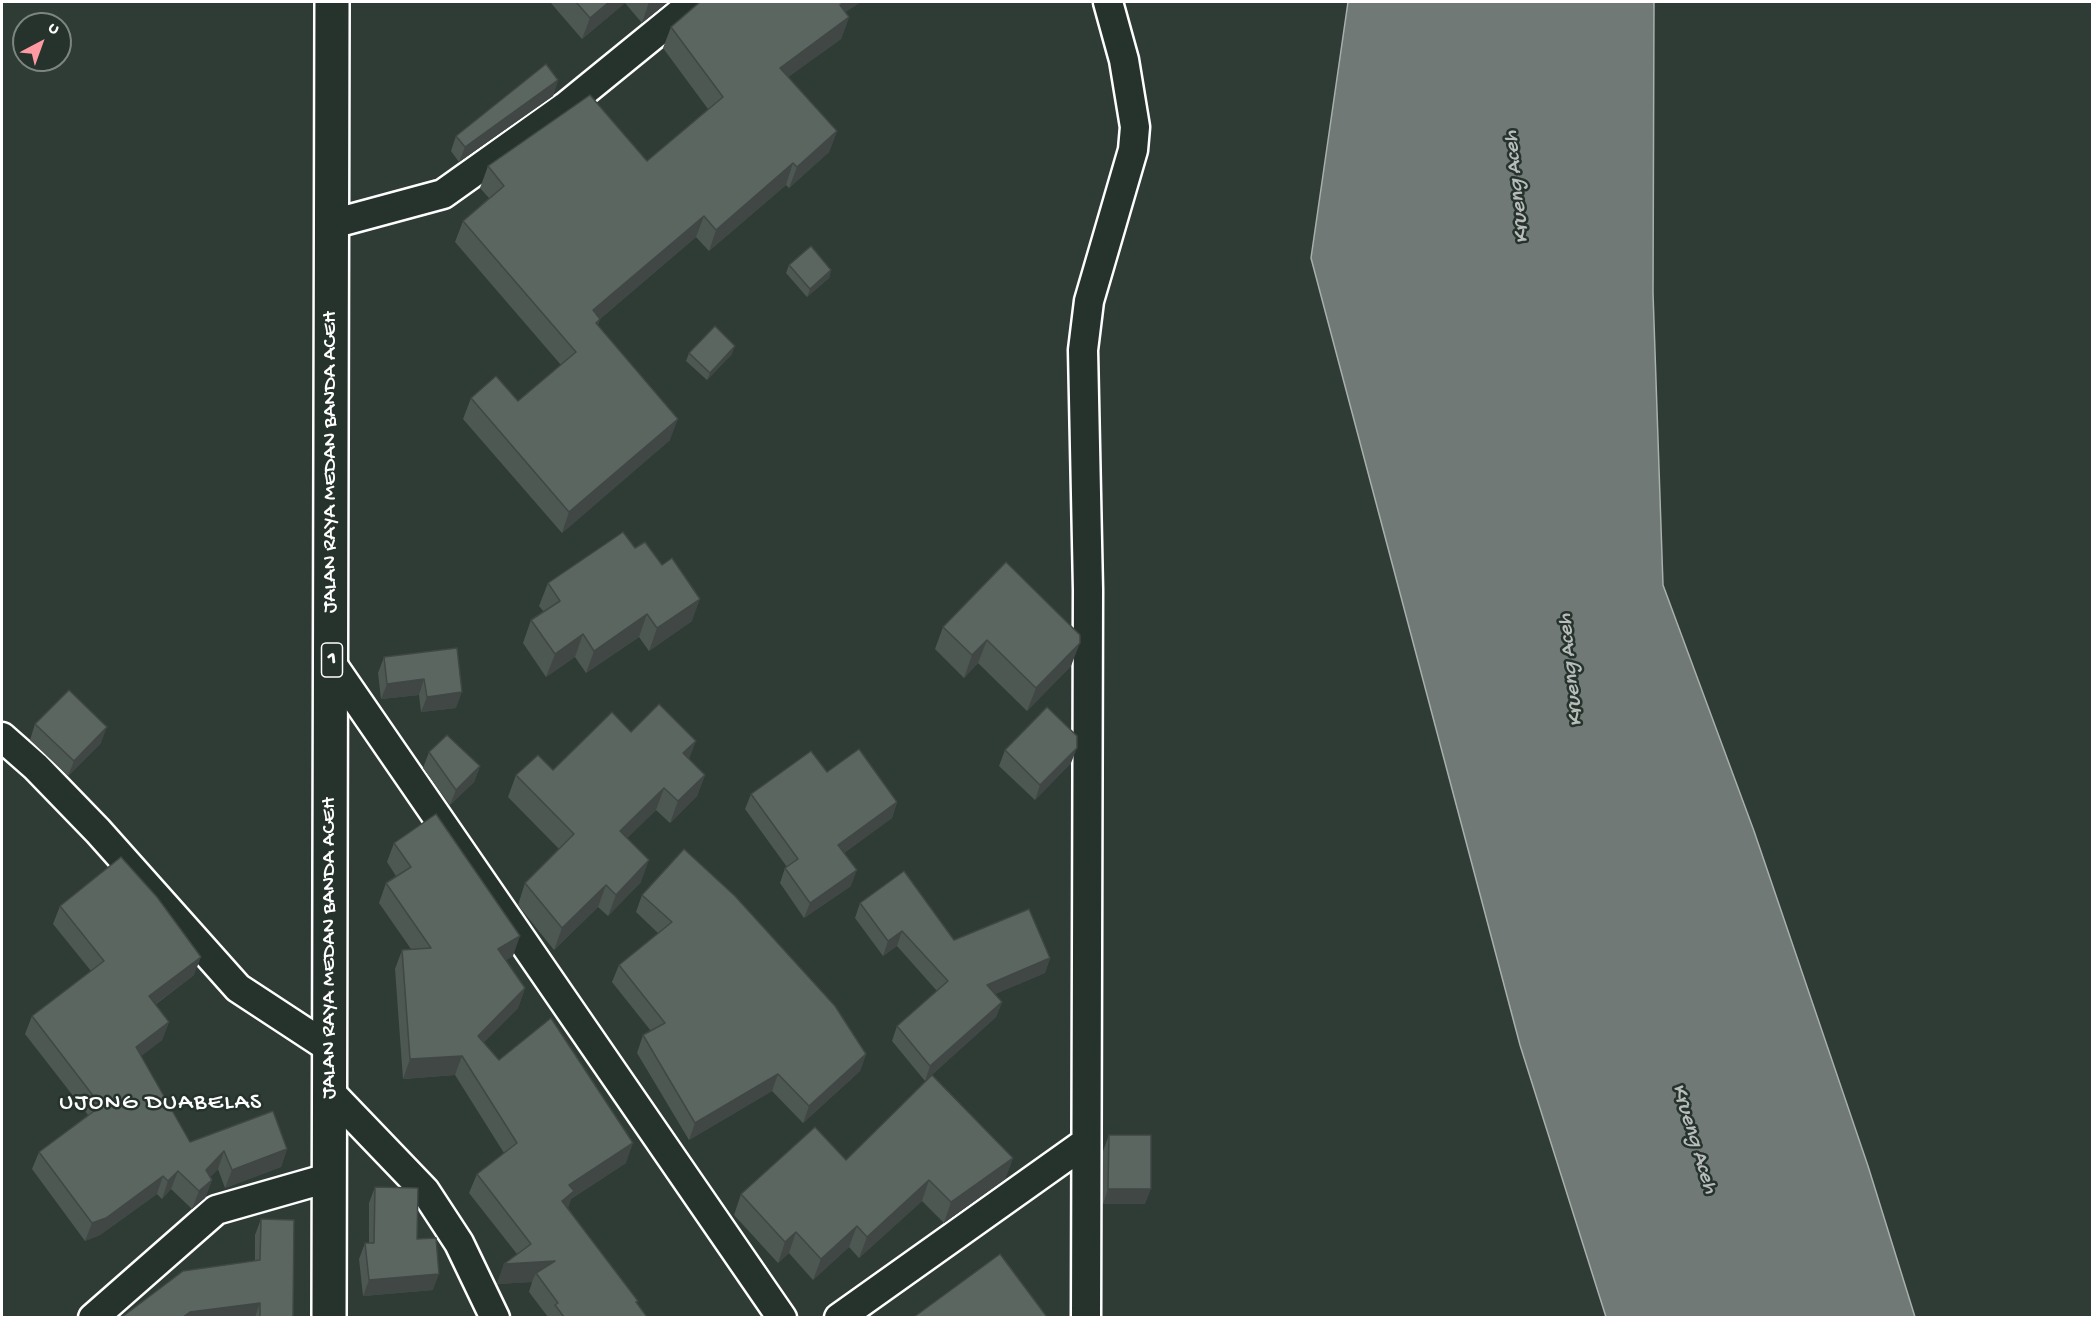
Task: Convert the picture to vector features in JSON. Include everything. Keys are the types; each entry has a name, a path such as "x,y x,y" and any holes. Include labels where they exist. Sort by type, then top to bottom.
{"highway":[{"name":"JALAN RAYA MEDAN BANDA ACEH","path":"329,1317 332,2"}],"street":[{"path":"332,224 443,194 565,107 694,2"},
{"path":"1086,1317 1088,590 1083,350 1089,302 1133,150 1135,127 1124,60 1108,2"},
{"path":"332,664 782,1317"},
{"path":"2,737 36,766 98,831 238,988 331,1048"},
{"path":"330,1092 425,1191 459,1243 495,1317"},
{"path":"839,1317 1085,1143"},
{"path":"93,1317 216,1210 328,1178"}],"water":[{"name":"Krueng Aceh","path":"1348,2 1654,2 1653,293 1663,585 1754,831 1868,1166 1915,1317 1606,1317 1520,1045 1311,258"}],"building":[{"path":"576,2 609,2 590,18"},
{"path":"700,2 845,2 840,5 849,17 780,68 837,131 797,167 793,163 716,230 704,216 593,310 600,319 596,323 678,419 569,512 471,398 496,376 518,401 576,352 463,221 504,186 488,166 590,95 647,161 723,97 671,27"},
{"path":"546,64 558,80 465,147 456,136"},
{"path":"811,246 831,270 810,289 789,265"},
{"path":"715,326 735,346 710,373 689,353"},
{"path":"623,532 635,548 645,542 662,565 672,558 700,599 657,628 647,614 594,651 583,634 555,654 531,620 560,601 548,583"},
{"path":"1006,562 1080,635 1080,643 1036,688 987,640 972,655 943,627"},
{"path":"457,648 462,692 427,697 424,679 387,684 384,657"},
{"path":"69,690 107,727 74,761 35,724"},
{"path":"659,704 696,741 683,753 705,775 678,801 664,788 620,831 649,860 616,895 606,885 562,928 525,883 574,834 516,775 538,755 553,770 612,712 631,732"},
{"path":"1047,707 1077,736 1077,748 1040,785 1005,750"},
{"path":"447,735 480,766 456,790 429,752"},
{"path":"859,749 897,802 838,845 857,870 810,903 785,868 798,859 751,794 811,751 827,772"},
{"path":"436,814 520,936 498,949 525,988 478,1036 499,1060 551,1018 633,1143 569,1185 574,1191 562,1201 638,1301 636,1302 647,1317 564,1317 555,1305 558,1303 536,1273 555,1261 504,1264 531,1244 477,1174 517,1143 462,1056 410,1059 402,950 431,948 386,883 411,867 394,843"},
{"path":"684,849 735,896 835,1006 866,1054 809,1106 778,1074 695,1123 643,1035 665,1023 619,965 672,922 642,895"},
{"path":"121,857 157,897 201,957 149,996 169,1022 136,1047 190,1142 273,1111 287,1149 232,1170 224,1151 206,1170 212,1180 199,1191 178,1171 168,1181 163,1176 106,1218 92,1223 39,1152 101,1106 32,1016 104,961 60,906"},
{"path":"904,871 954,940 1029,909 1050,958 987,985 1002,1002 930,1066 897,1026 948,981 902,931 888,941 860,903"},
{"path":"932,1075 1013,1158 951,1202 929,1180 867,1237 857,1226 821,1259 796,1232 785,1242 741,1194 815,1127 846,1160"},
{"path":"1109,1135 1151,1135 1151,1189 1108,1189"},
{"path":"375,1187 418,1188 417,1239 436,1238 439,1274 369,1280 365,1243 374,1243"},
{"path":"261,1219 294,1220 293,1317 260,1317 260,1303 190,1312 183,1317 122,1317 183,1271 260,1260"},
{"path":"1000,1254 1047,1317 914,1317"}],"district":[{"name":"UJONG DUABELAS","path":"161,1104"}]}
